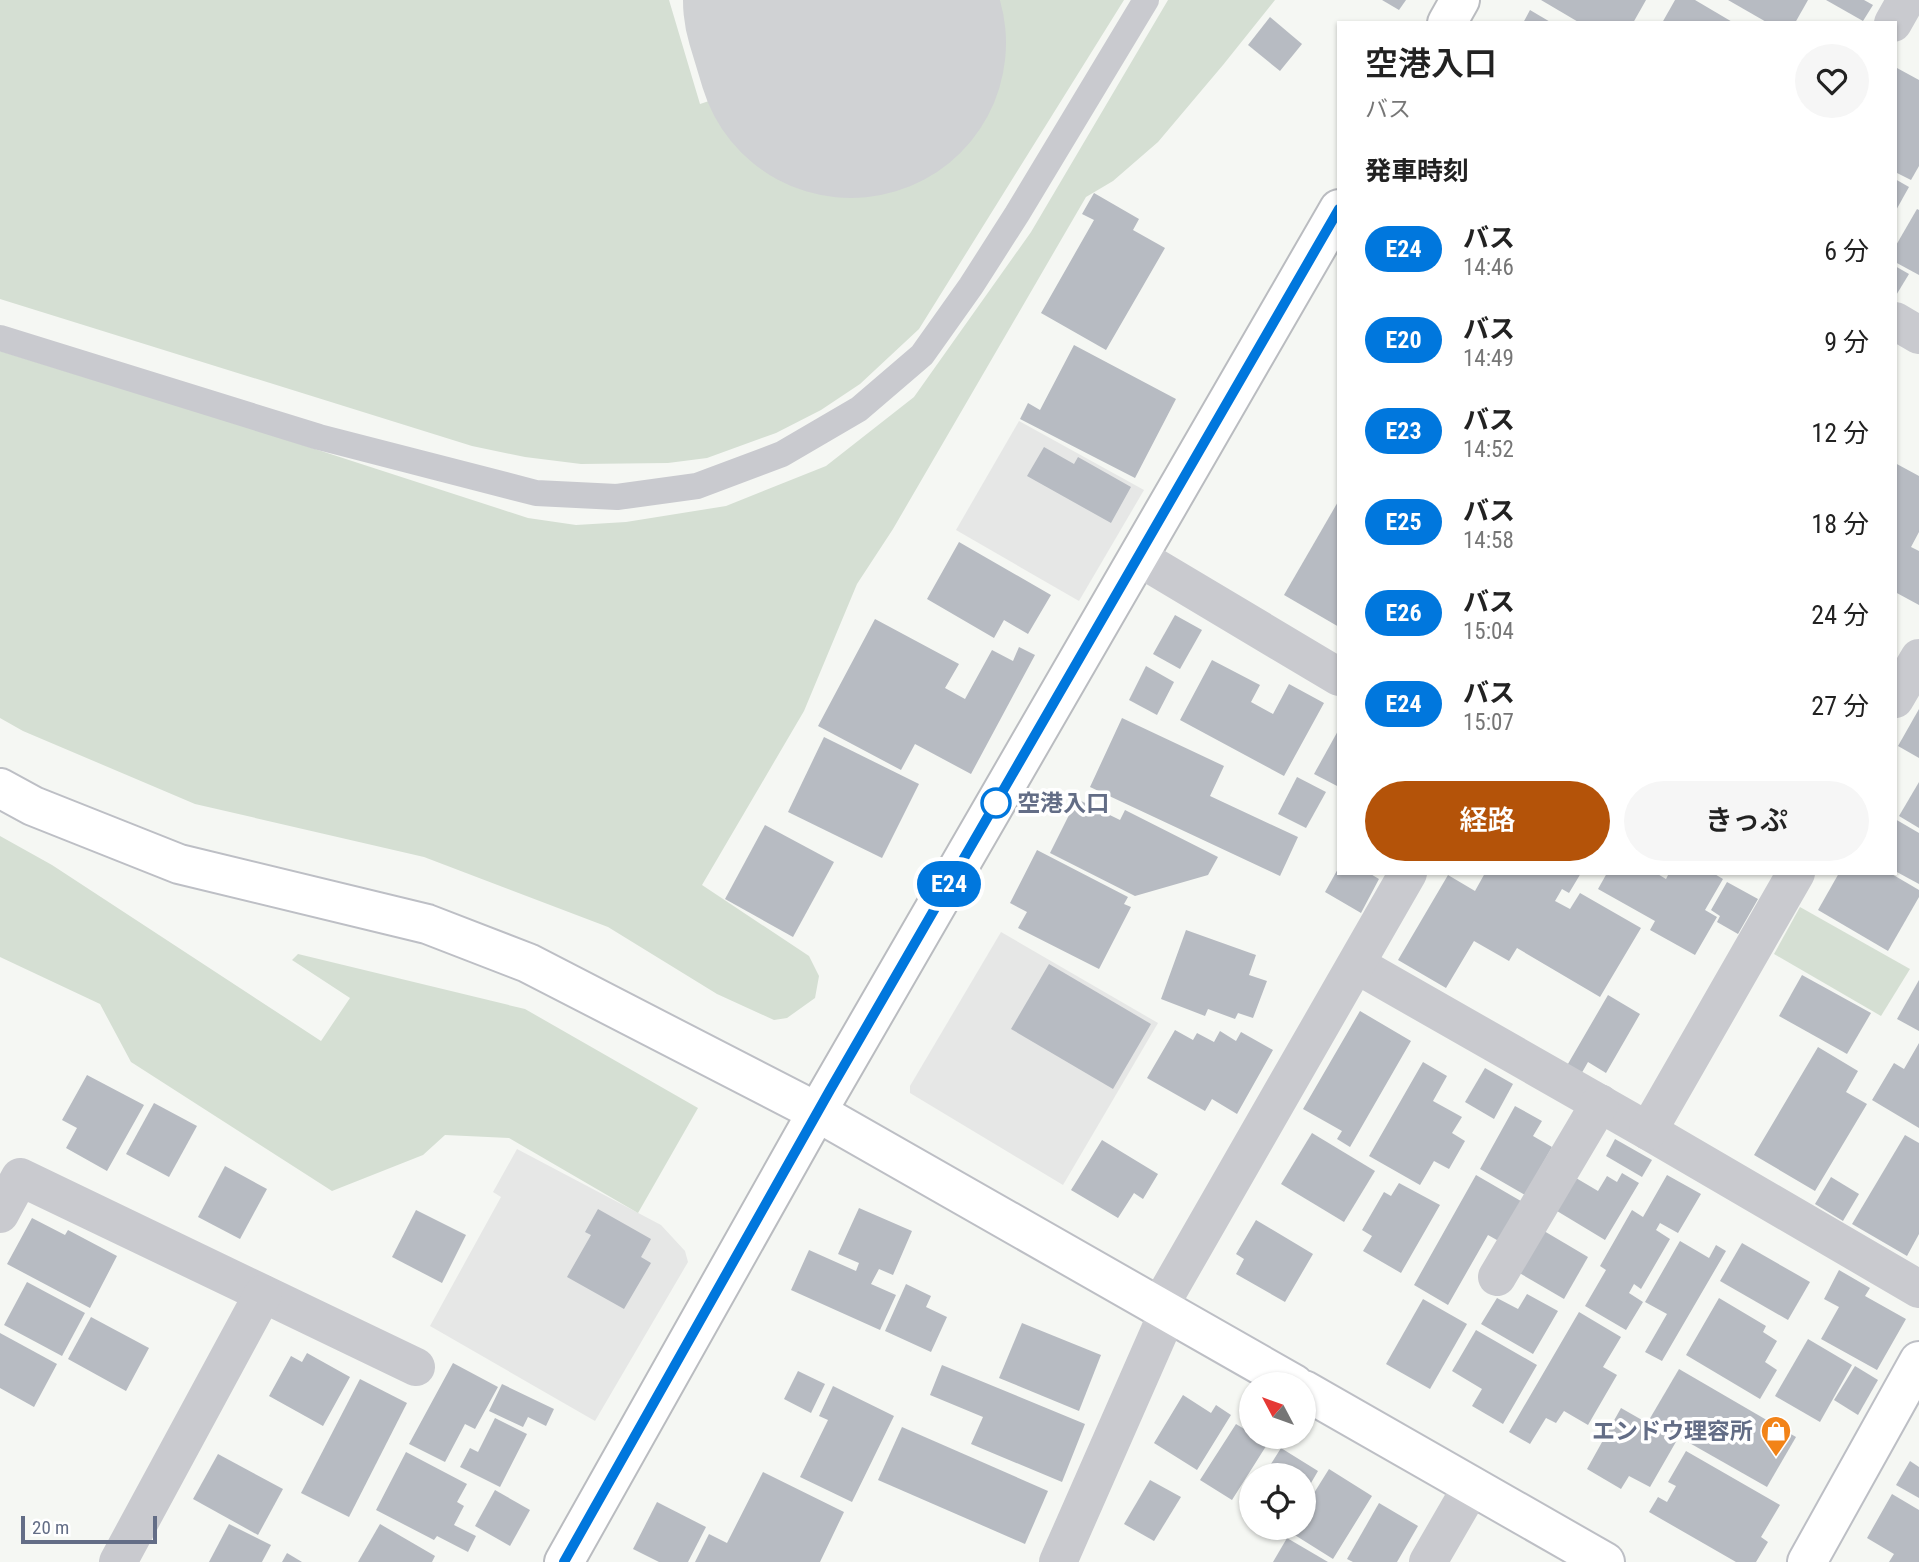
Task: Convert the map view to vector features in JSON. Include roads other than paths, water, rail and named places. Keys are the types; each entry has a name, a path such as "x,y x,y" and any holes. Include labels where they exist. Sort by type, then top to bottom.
{"main road":[{"path":"1448,21 1460,0"},
{"path":"564,1562 817,1112 1337,212"},
{"path":"0,788 33,806 179,864 427,924 528,963 817,1112 1273,1372"},
{"path":"1807,1562 1919,1361"},
{"path":"1316,1397 1605,1562"}],"street":[{"path":"1894,21 1906,0"},
{"path":"1897,322 1919,335"},
{"path":"1138,557 1337,676"},
{"path":"1897,696 1919,658"},
{"path":"1058,1562 1164,1310 1407,875"},
{"path":"1648,1131 1795,875"},
{"path":"1357,965 1919,1289"},
{"path":"1497,1277 1600,1103"},
{"path":"0,1214 20,1177 416,1367"},
{"path":"118,1562 263,1294"},
{"path":"1428,1562 1472,1486"}],"lane":[{"path":"0,338 318,437 536,493 617,497 697,486 782,454 859,409 922,355 971,286 1024,203 1146,0"}],"place":[{"name":"空港入口","path":"996,803"},
{"name":"エンドウ理容所","path":"1776,1458"}]}
